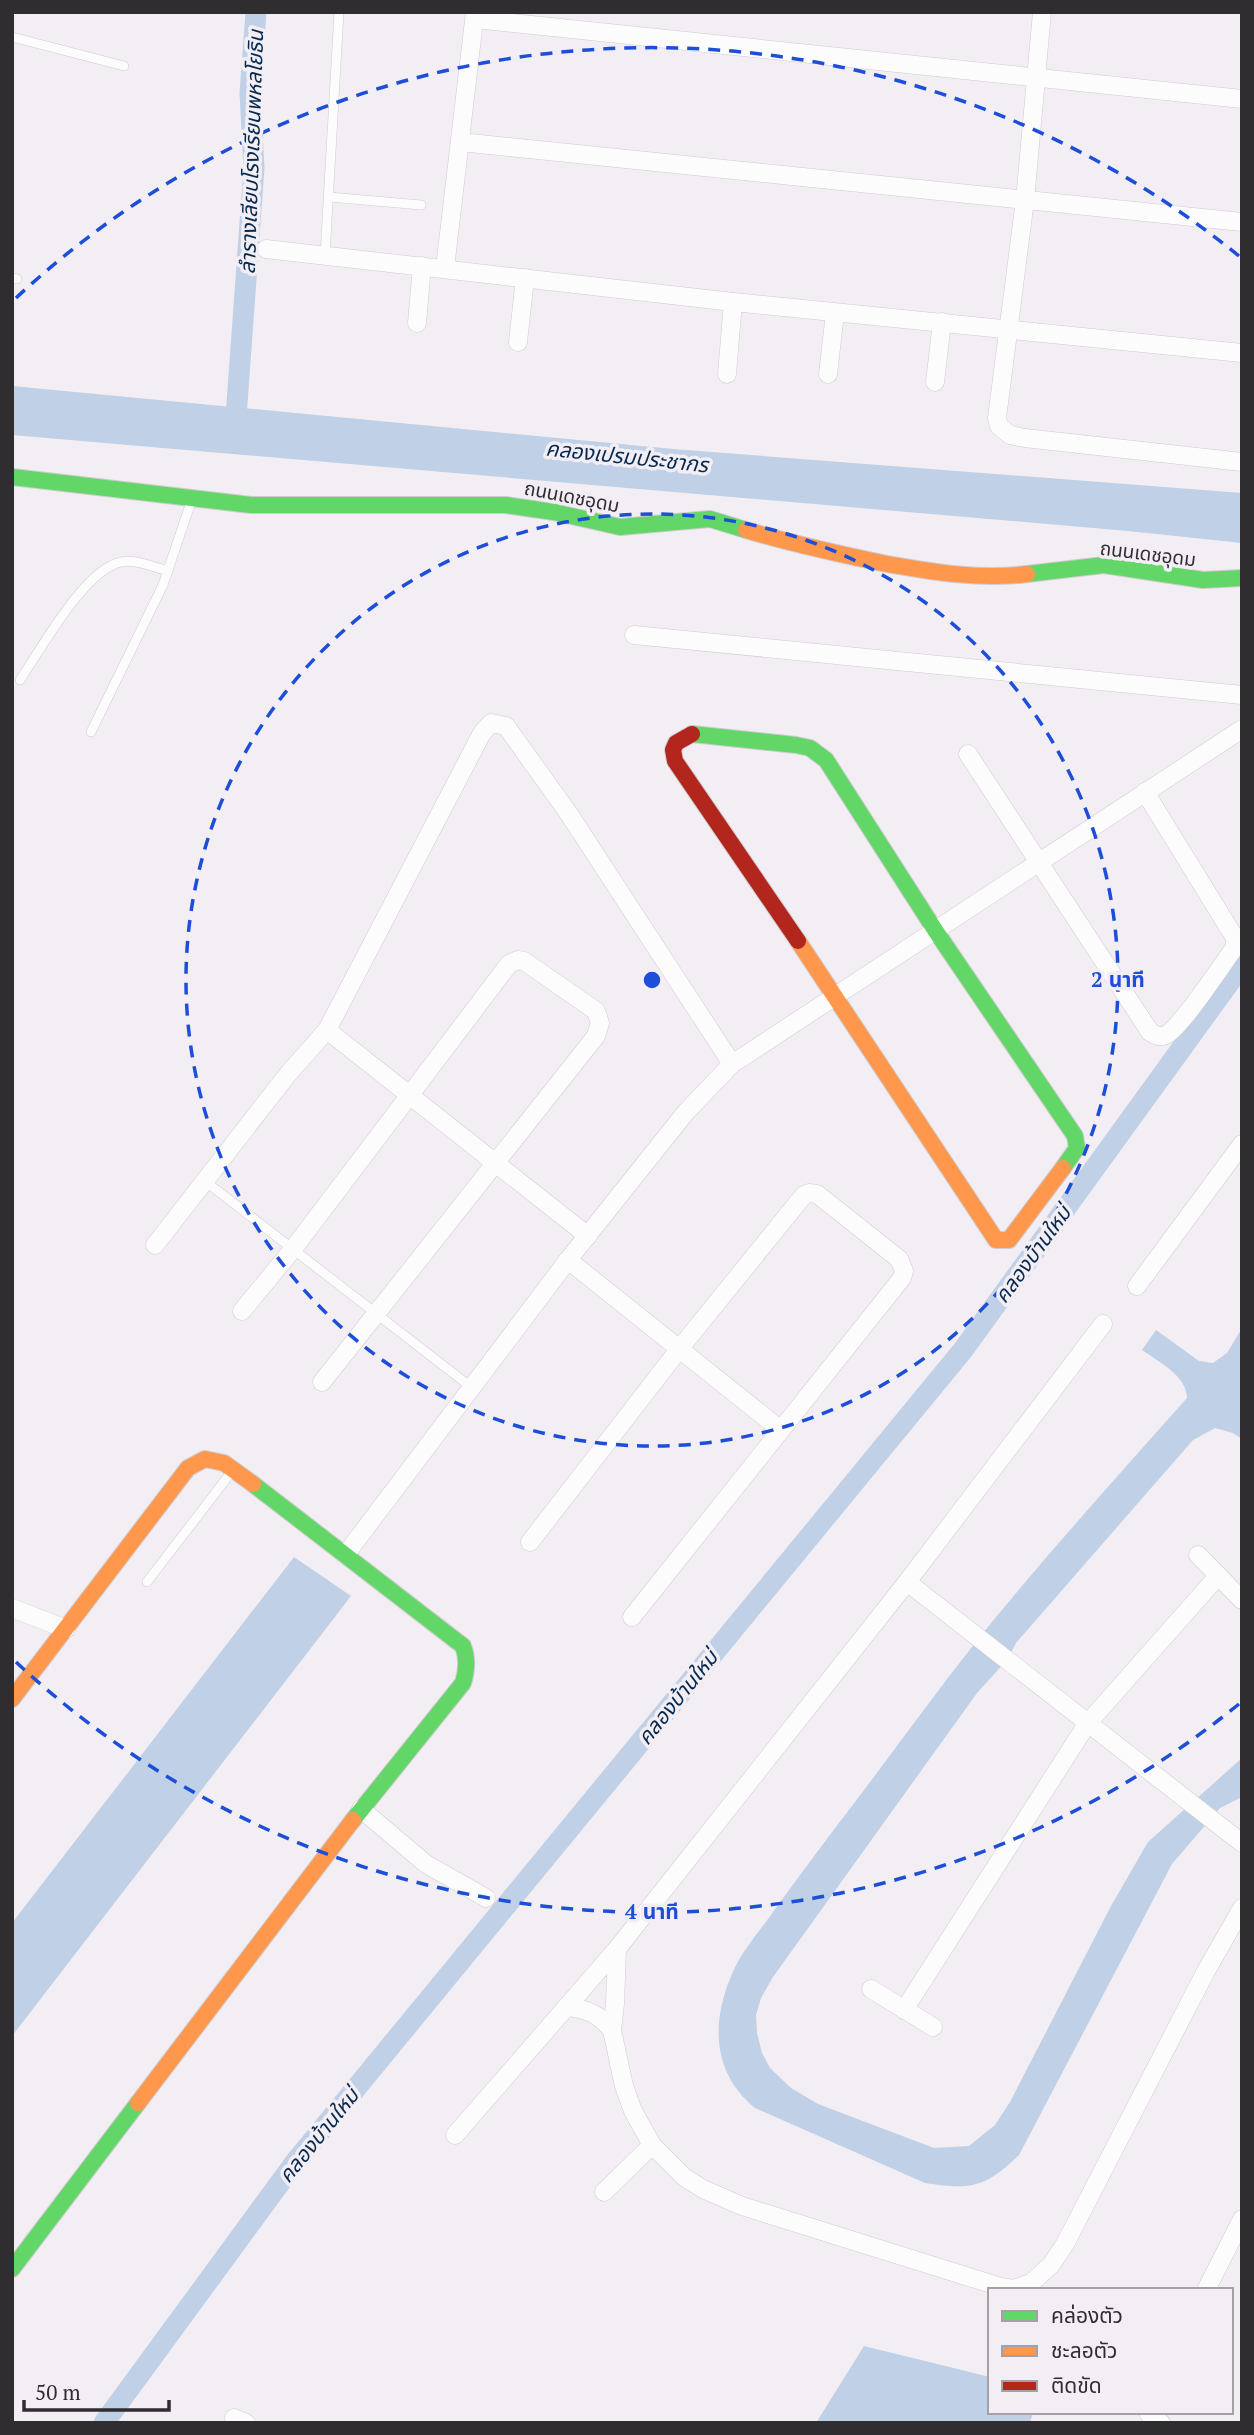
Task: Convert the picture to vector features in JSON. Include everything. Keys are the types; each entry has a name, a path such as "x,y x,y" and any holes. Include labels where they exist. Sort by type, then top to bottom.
{"street":[{"path":"1042,12 1025,200 997,418 999,426 1010,435 1242,462"},
{"path":"445,268 475,16 1037,79 1242,99"},
{"path":"460,142 1242,222"},
{"path":"266,249 835,313 943,321 1242,353"},
{"path":"417,323 422,266"},
{"path":"517,342 525,278"},
{"path":"727,374 733,302"},
{"path":"828,374 835,313"},
{"path":"935,382 943,321"},
{"name":"ถนนเดชอุดม","path":"12,477 251,505 521,506 620,527 710,519 810,549 943,574 976,577 1010,576 1104,565 1203,580 1242,578"},
{"path":"634,635 1242,695"},
{"path":"155,1245 288,1074 327,1030 482,733 491,723 506,726 569,814 732,1064"},
{"path":"346,1554 568,1260 686,1112 732,1064 1242,729"},
{"path":"692,734 796,745 818,752 826,760 935,930 1075,1136 1074,1153 1009,1240 996,1240 835,996 675,761 673,744 678,738 692,734"},
{"path":"968,754 1150,1032 1165,1036 1181,1021 1235,947 1235,939 1145,792"},
{"path":"242,1311 293,1250 514,961 524,961 596,1011 600,1023 596,1036 322,1382"},
{"path":"327,1030 588,1236"},
{"path":"1137,1286 1242,1144"},
{"path":"530,1542 680,1348 804,1195 817,1194 899,1259 904,1271 902,1278 632,1617"},
{"path":"568,1260 780,1430"},
{"path":"455,2135 617,1949 907,1582 1103,1324"},
{"path":"12,1699 188,1468 205,1459 224,1463 234,1469 463,1646 468,1656 468,1669 463,1682 361,1809 12,2269"},
{"path":"1198,1556 1242,1601"},
{"path":"904,2010 1087,1724 1218,1576"},
{"path":"907,1582 1087,1724 1240,1839"},
{"path":"12,1608 66,1629"},
{"path":"361,1809 426,1864 486,1898"},
{"path":"1017,2288 1031,2283 1051,2265 1065,2244 1206,1971 1242,1908"},
{"path":"617,1949 612,2030 624,2086 633,2110 652,2145 684,2177 703,2189 742,2206 971,2279 1010,2288"},
{"path":"871,1989 933,2027"},
{"path":"566,2007 586,2009 612,2030"},
{"path":"604,2192 652,2145"},
{"path":"1207,2288 1242,2219"}],"lane":[{"path":"325,254 338,12"},
{"path":"12,37 124,66"},
{"path":"329,197 421,205"},
{"path":"92,732 144,627 168,571 192,499"},
{"path":"20,680 68,607 101,570 119,562 133,562 168,571"},
{"path":"205,1181 471,1387"},
{"path":"147,1582 234,1469"}],"water":[{"name":"คลองเปรมประชากร","path":"12,386 673,449 1242,493 1242,543 12,435"},
{"path":"1242,1328 1242,1439 1233,1433 1215,1428 1193,1440 1016,1643 1007,1660 977,1693 773,1977 761,1998 756,2015 762,2053 770,2068 791,2088 818,2104 934,2148 969,2146 995,2125 1010,2102 1111,1906 1148,1842 1242,1758 1242,1797 1220,1808 1172,1864 1019,2155 996,2174 976,2184 954,2186 925,2183 755,2108 730,2079 720,2046 719,2028 725,1992 740,1958 978,1640 1019,1589 1187,1398 1186,1390 1177,1376 1142,1350 1156,1330 1199,1361 1213,1363 1227,1353"},
{"path":"294,1557 351,1596 12,2036 12,1923"},
{"path":"864,2346 988,2377 988,2414 1032,2414 1030,2423 816,2423"}],"waterway":[{"name":"ลำรางเลียบโรงเรียนพหลโยธิน","path":"236,417 254,168 250,93 256,12"},
{"name":"คลองบ้านใหม่","path":"104,2423 296,2161 963,1350 1242,965"}],"traffic: fast":[{"path":"12,477 251,505 506,505 554,512 620,527 710,519 746,530"},
{"path":"1027,574 1104,565 1203,580 1242,578"},
{"path":"692,734 796,745 810,748 826,760 935,930 1075,1136 1077,1148 1063,1168"},
{"path":"253,1484 463,1646 465,1651 463,1683 353,1820"},
{"path":"12,2269 138,2103"}],"traffic: slow":[{"path":"746,530 834,553 922,570 974,576 1027,574"},
{"path":"798,941 996,1240 1009,1240 1063,1168"},
{"path":"12,1699 188,1468 205,1459 224,1463 253,1484"},
{"path":"138,2103 353,1820"}],"traffic: jam":[{"path":"692,734 676,743 673,750 675,761 798,941"}]}
